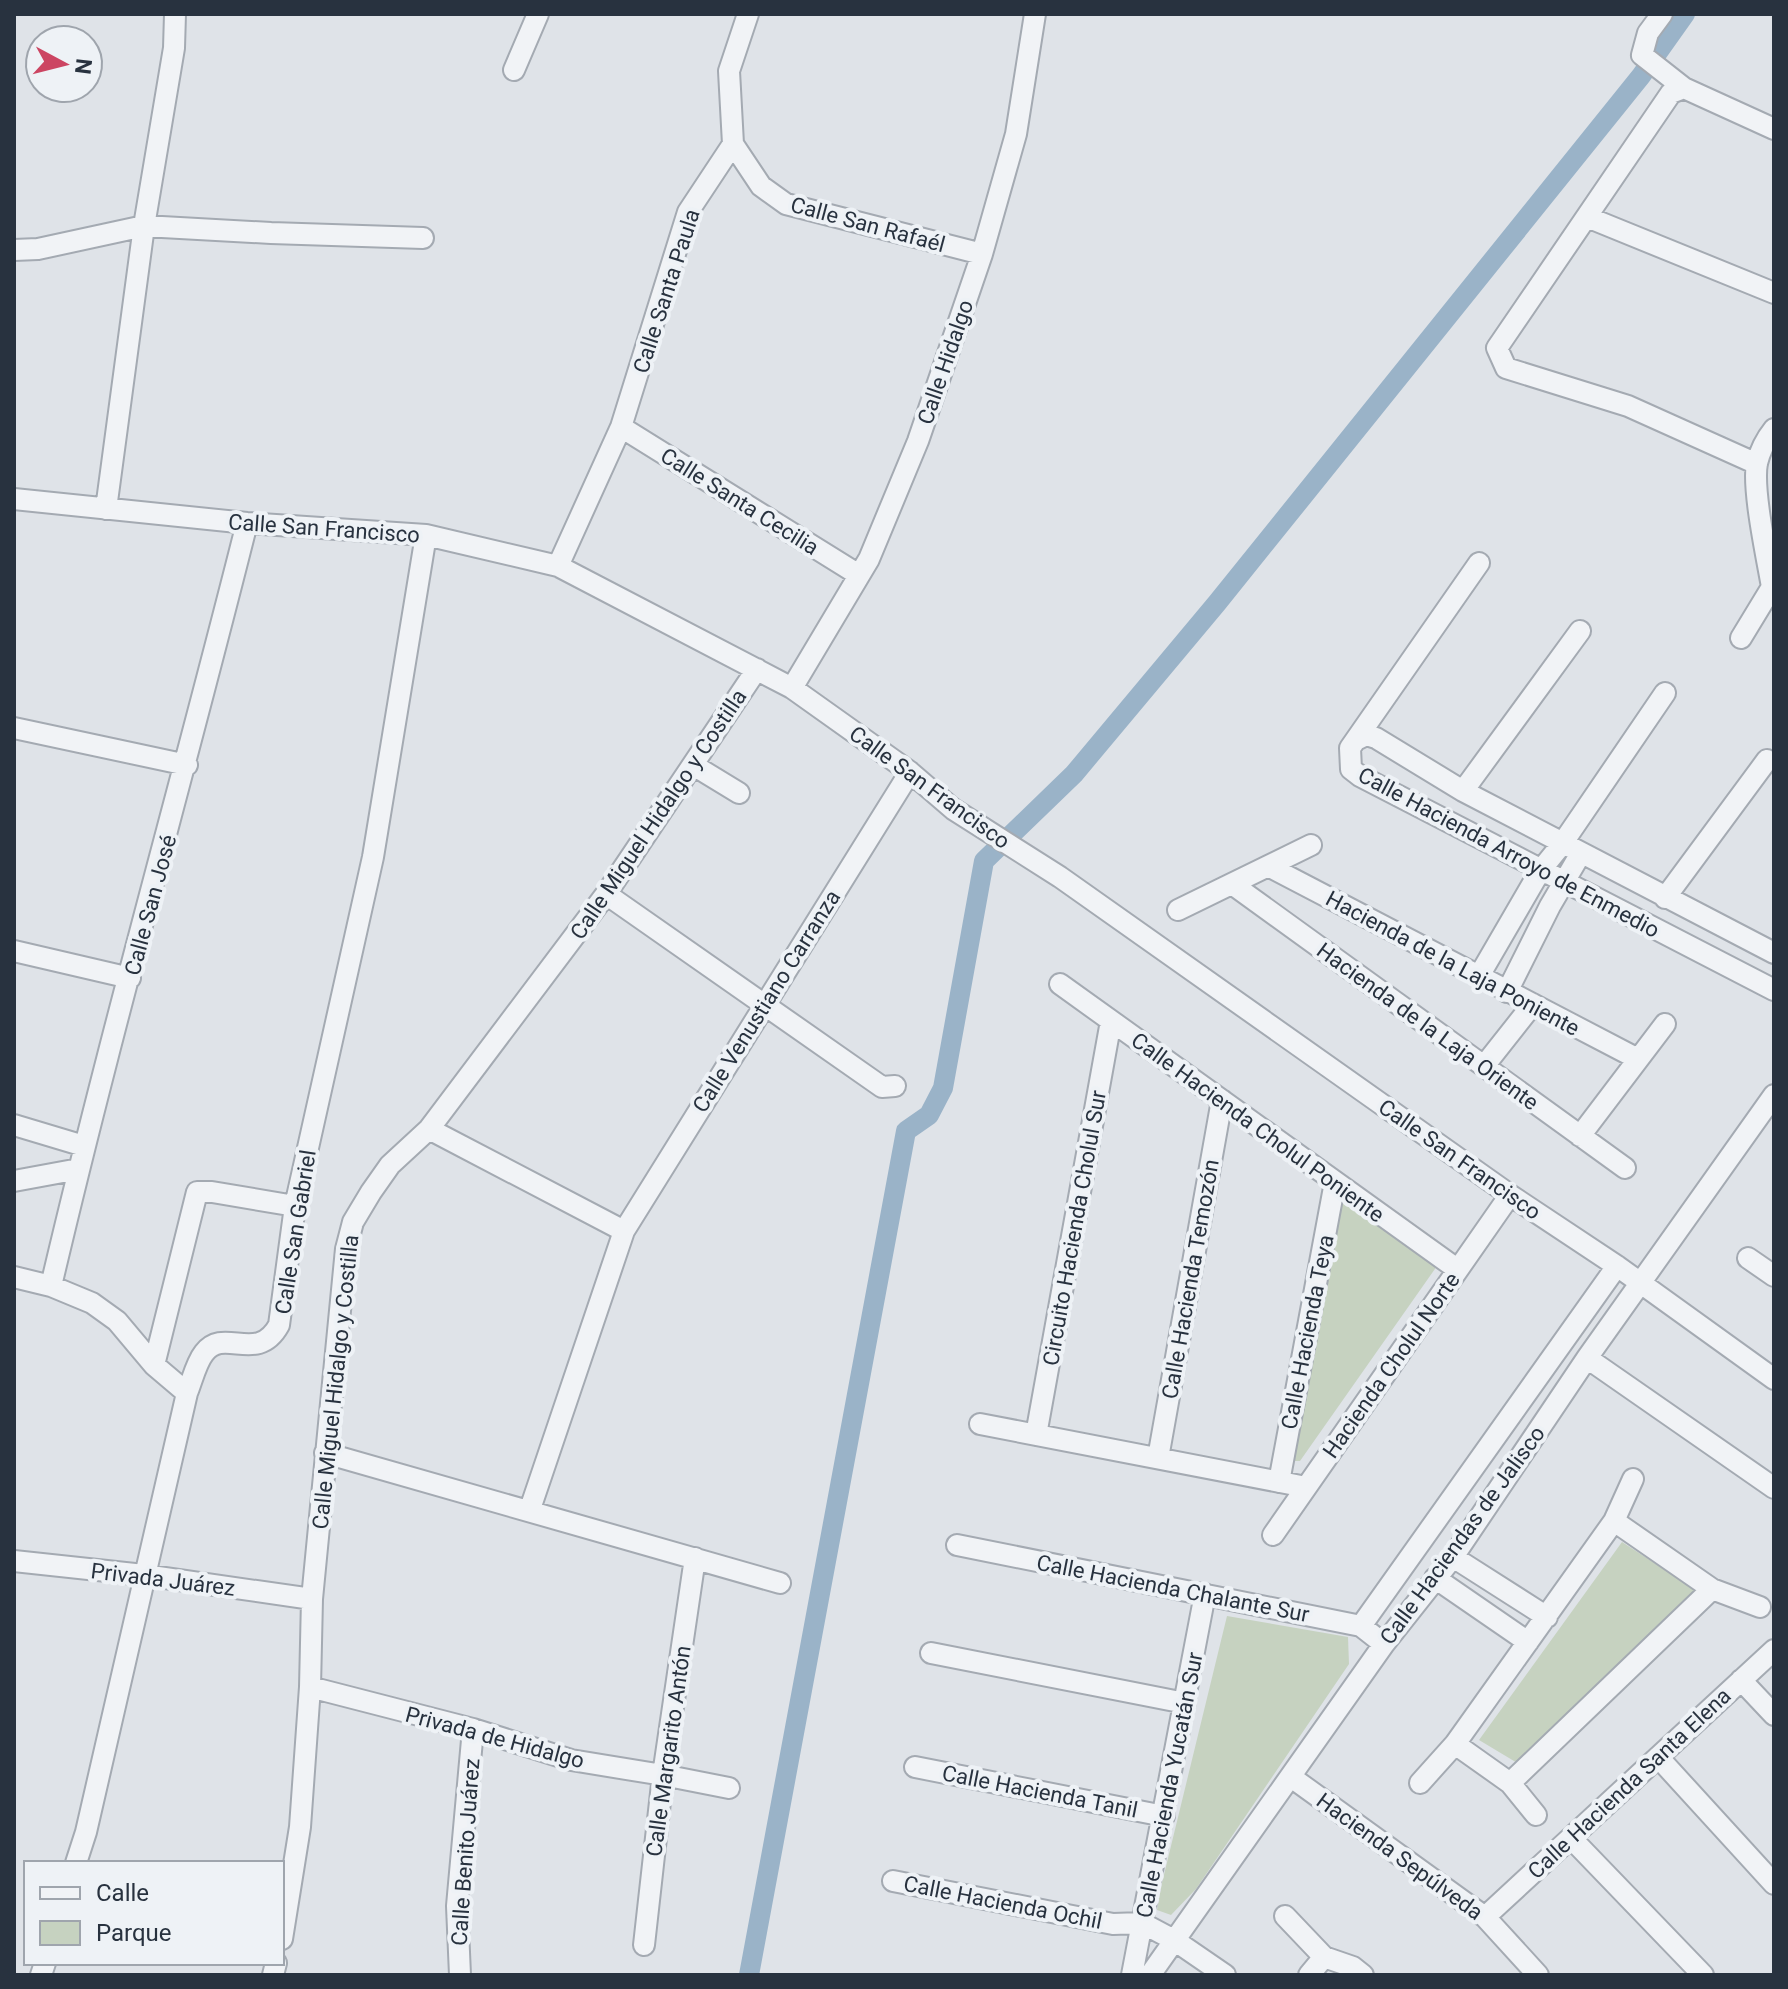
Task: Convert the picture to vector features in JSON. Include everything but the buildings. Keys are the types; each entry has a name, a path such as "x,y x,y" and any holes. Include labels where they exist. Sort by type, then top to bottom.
{"street":[{"path":"106,509 144,226 174,48 175,14"},
{"path":"514,70 538,14"},
{"path":"733,144 729,71 748,14"},
{"path":"1662,14 1648,33 1642,55 1675,82 1774,129"},
{"name":"Calle Hidalgo","path":"792,688 869,559 918,441 982,254 1016,134 1028,15"},
{"path":"1675,82 1671,93 1497,348 1506,368 1628,406 1757,464"},
{"name":"Calle San Rafaél","path":"733,144 761,186 786,204 982,254"},
{"name":"Calle Santa Paula","path":"558,566 621,427 688,212 733,144"},
{"path":"1587,217 1774,293"},
{"path":"14,250 38,249 144,226 423,238"},
{"name":"Calle Santa Cecilia","path":"621,427 859,575"},
{"path":"1741,638 1772,587 1759,506 1757,464 1774,429"},
{"name":"Calle San Francisco","path":"14,499 247,523 426,535 558,566 792,688 910,772 953,809 1060,877 1774,1379"},
{"name":"Calle San José","path":"51,1286 84,1146 187,765 247,523"},
{"name":"Calle San Gabriel","path":"77,1861 86,1832 187,1393 204,1353 216,1343 262,1344 272,1337 279,1325 295,1206 373,857 426,535"},
{"path":"1358,739 1479,563"},
{"path":"1463,791 1580,631"},
{"name":"Calle Miguel Hidalgo y Costilla","path":"284,1927 300,1827 310,1687 312,1599 346,1249 353,1222 390,1165 429,1129 606,894 757,669"},
{"path":"1479,976 1540,871 1562,844 1665,693"},
{"path":"14,728 187,765"},
{"name":"Calle Hacienda Arroyo de Enmedio","path":"1774,952 1463,791 1376,738 1366,735 1350,748 1348,760 1351,769 1360,776 1774,990"},
{"path":"1665,898 1767,760"},
{"path":"693,765 739,793"},
{"name":"Calle Venustiano Carranza","path":"530,1509 624,1231 910,772"},
{"path":"1178,910 1311,845"},
{"path":"1507,992 1581,853"},
{"name":"Hacienda de la Laja Poniente","path":"1268,866 1638,1059"},
{"name":"Hacienda de la Laja Oriente","path":"1232,884 1625,1168"},
{"path":"606,894 882,1087 895,1086"},
{"path":"14,951 130,978"},
{"name":"Calle Hacienda Cholul Poniente","path":"1060,984 1457,1269"},
{"path":"1484,1066 1533,1004"},
{"name":"Circuito Hacienda Cholul Sur","path":"1036,1435 1111,1021"},
{"path":"1580,1136 1665,1024"},
{"name":"Calle Haciendas de Jalisco","path":"1159,1972 1174,1940 1384,1644 1453,1557 1587,1358 1774,1095"},
{"name":"Calle Hacienda Temozón","path":"1158,1458 1222,1100"},
{"path":"14,1125 84,1146"},
{"path":"429,1129 624,1231"},
{"path":"14,1181 79,1169"},
{"name":"Calle Hacienda Teya","path":"1279,1482 1335,1182"},
{"path":"154,1365 197,1192 295,1206"},
{"name":"Hacienda Cholul Norte","path":"1273,1535 1510,1195"},
{"path":"1748,1258 1774,1276"},
{"name":"Calle Haciendas de Jalisco","path":"1361,1626 1617,1266"},
{"path":"14,1277 51,1286 92,1303 117,1321 154,1365 187,1393"},
{"path":"1587,1358 1774,1488"},
{"path":"980,1424 1306,1487"},
{"path":"325,1453 530,1509 780,1583"},
{"path":"1420,1783 1455,1744 1547,1617 1614,1521 1633,1479"},
{"path":"1614,1521 1712,1589 1760,1607"},
{"name":"Calle Hacienda Chalante Sur","path":"957,1545 1361,1626 1384,1644"},
{"path":"1453,1557 1547,1617"},
{"name":"Calle Margarito Antón","path":"644,1945 663,1775 695,1558"},
{"name":"Privada Juárez","path":"14,1561 144,1575 312,1599"},
{"path":"1435,1578 1528,1642"},
{"path":"1510,1783 1712,1589"},
{"name":"Calle Hacienda Yucatán Sur","path":"1132,1975 1205,1594"},
{"name":"Calle Hacienda Santa Elena","path":"1485,1917 1774,1650"},
{"path":"931,1653 1185,1703"},
{"path":"1741,1680 1774,1715"},
{"name":"Privada de Hidalgo","path":"310,1687 473,1729 571,1760 729,1788"},
{"name":"Calle Benito Juárez","path":"460,1975 457,1906 473,1729"},
{"path":"1455,1744 1510,1783 1536,1815"},
{"path":"1658,1757 1774,1884"},
{"name":"Calle Hacienda Tanil","path":"915,1767 1164,1816"},
{"name":"Hacienda Sepúlveda","path":"1291,1777 1485,1917 1538,1975"},
{"path":"1571,1838 1703,1975"},
{"name":"Calle Hacienda Ochil","path":"893,1881 1113,1924 1142,1923"},
{"path":"1285,1916 1324,1957 1353,1967 1363,1975"},
{"path":"1142,1923 1174,1940 1225,1975"},
{"name":"Calle Hacienda Ochil","path":"1113,1924 1159,1972"},
{"path":"1309,1975 1324,1957"}],"green space":[{"path":"1341,1202 1354,1204 1437,1266 1300,1461 1290,1461"},
{"path":"1622,1542 1699,1592 1519,1764 1479,1740"},
{"path":"1227,1616 1348,1637 1349,1664 1196,1889 1171,1915 1157,1910 1161,1887"}],"waterway":[{"path":"749,1975 906,1131 929,1115 943,1088 984,861 1074,774 1217,603 1641,76 1685,14"}]}
